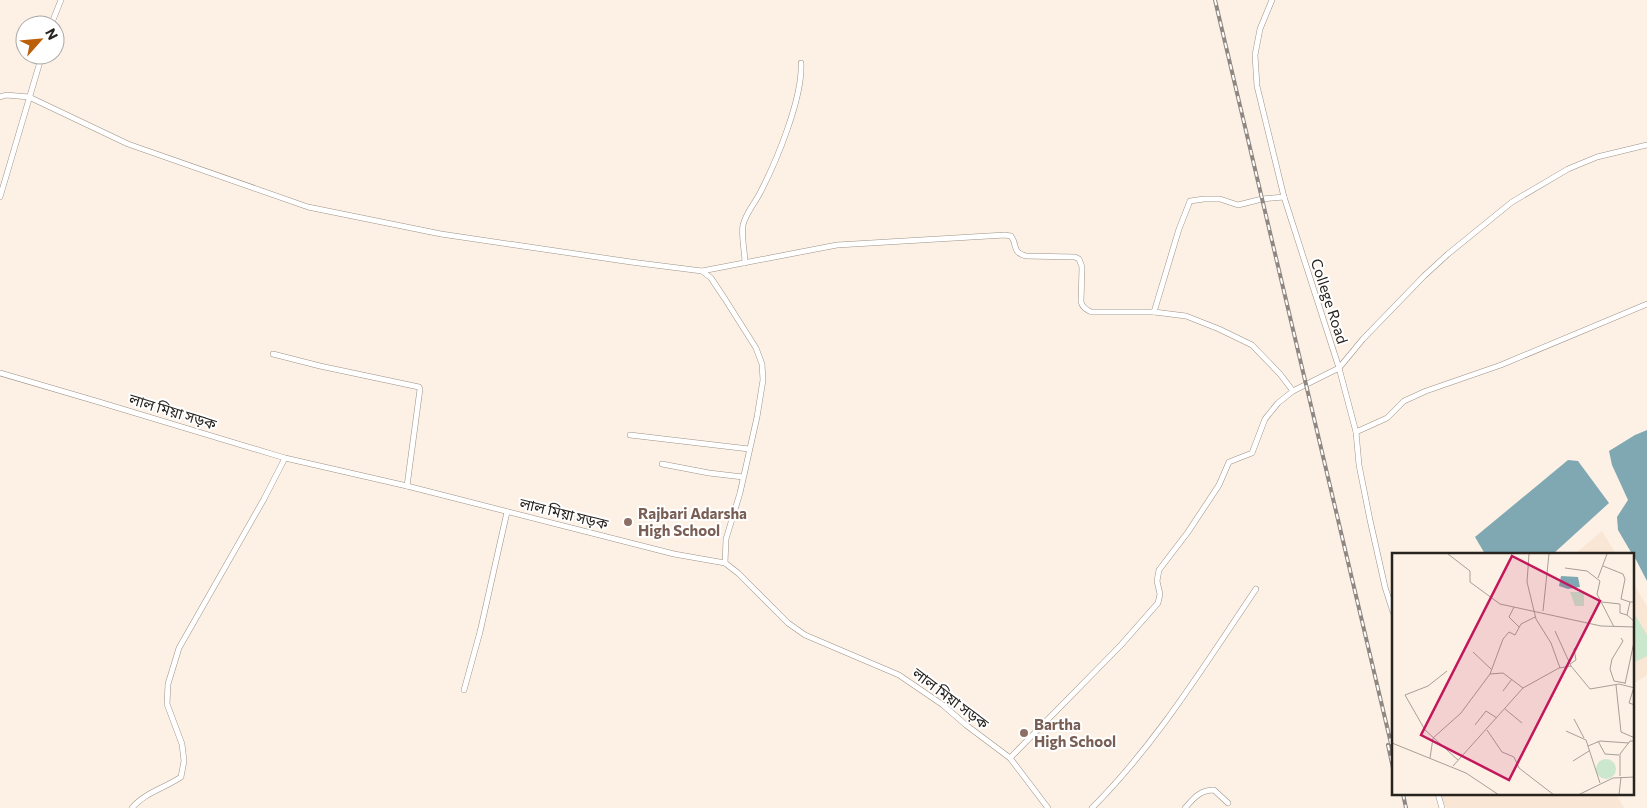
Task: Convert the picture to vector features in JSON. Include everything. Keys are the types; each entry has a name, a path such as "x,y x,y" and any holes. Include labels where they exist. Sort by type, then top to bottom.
{"street":[{"path":"55,15 61,0"},
{"name":"College Road","path":"1272,0 1260,29 1255,55 1257,86 1284,197 1339,368 1356,432 1359,465 1370,520 1392,609"},
{"path":"745,263 743,226 747,214 769,175 786,130 799,91 802,77 801,64"},
{"path":"0,197 39,65"},
{"path":"0,97 6,95 29,97 128,144 308,207 441,234 631,262 702,271 837,245 1011,236 1014,240 1015,248 1020,254 1079,259 1082,267 1081,302 1086,310 1091,312 1154,312 1186,316 1252,345 1280,374 1293,391"},
{"path":"1010,758 1121,645 1158,603 1160,594 1157,581 1159,570 1188,532 1219,485 1229,462 1252,453 1265,419 1278,403 1293,391 1339,368 1363,339 1424,276 1512,202 1568,169 1597,157 1647,145"},
{"path":"1154,312 1178,229 1190,202 1204,198 1220,199 1238,205 1284,197"},
{"path":"702,271 711,278 725,299 756,348 762,364 763,380 757,417 740,493 726,539 725,562"},
{"path":"1356,432 1387,418 1404,401 1426,391 1501,365 1647,304"},
{"path":"273,354 419,387 407,486"},
{"name":"লাল মিয়া সড়ক","path":"0,373 285,458 407,486 674,554 725,562 788,623 804,635 899,675 943,704 966,725 1010,758 1048,808"},
{"path":"630,435 749,449"},
{"path":"132,808 137,802 171,784 180,777 184,761 182,744 167,704 168,684 179,648 264,499 285,458"},
{"path":"662,464 743,477"},
{"path":"464,690 480,632 507,512"},
{"path":"1092,808 1117,783 1161,729 1256,589"},
{"path":"1185,808 1199,793 1209,790 1214,790 1228,803"}],"shaded area":[{"path":"1602,531 1615,553 1576,553"},
{"path":"1634,585 1647,606 1647,675 1634,683"},
{"path":"1441,796 1617,796 1624,808 1446,808"}],"green space":[{"path":"1634,613 1647,635 1647,656 1634,662"}],"water":[{"path":"1647,430 1647,581 1634,553 1631,553 1618,530 1617,517 1628,500 1612,465 1609,451"},
{"path":"1568,460 1578,461 1609,503 1554,553 1484,553 1475,537"}],"railway":[{"path":"1215,0 1392,748"},
{"path":"1388,745 1392,763"},
{"path":"1403,796 1406,808"}],"place":[{"name":"Rajbari Adarsha High School","path":"628,522"},
{"name":"Bartha High School","path":"1024,733"}]}
